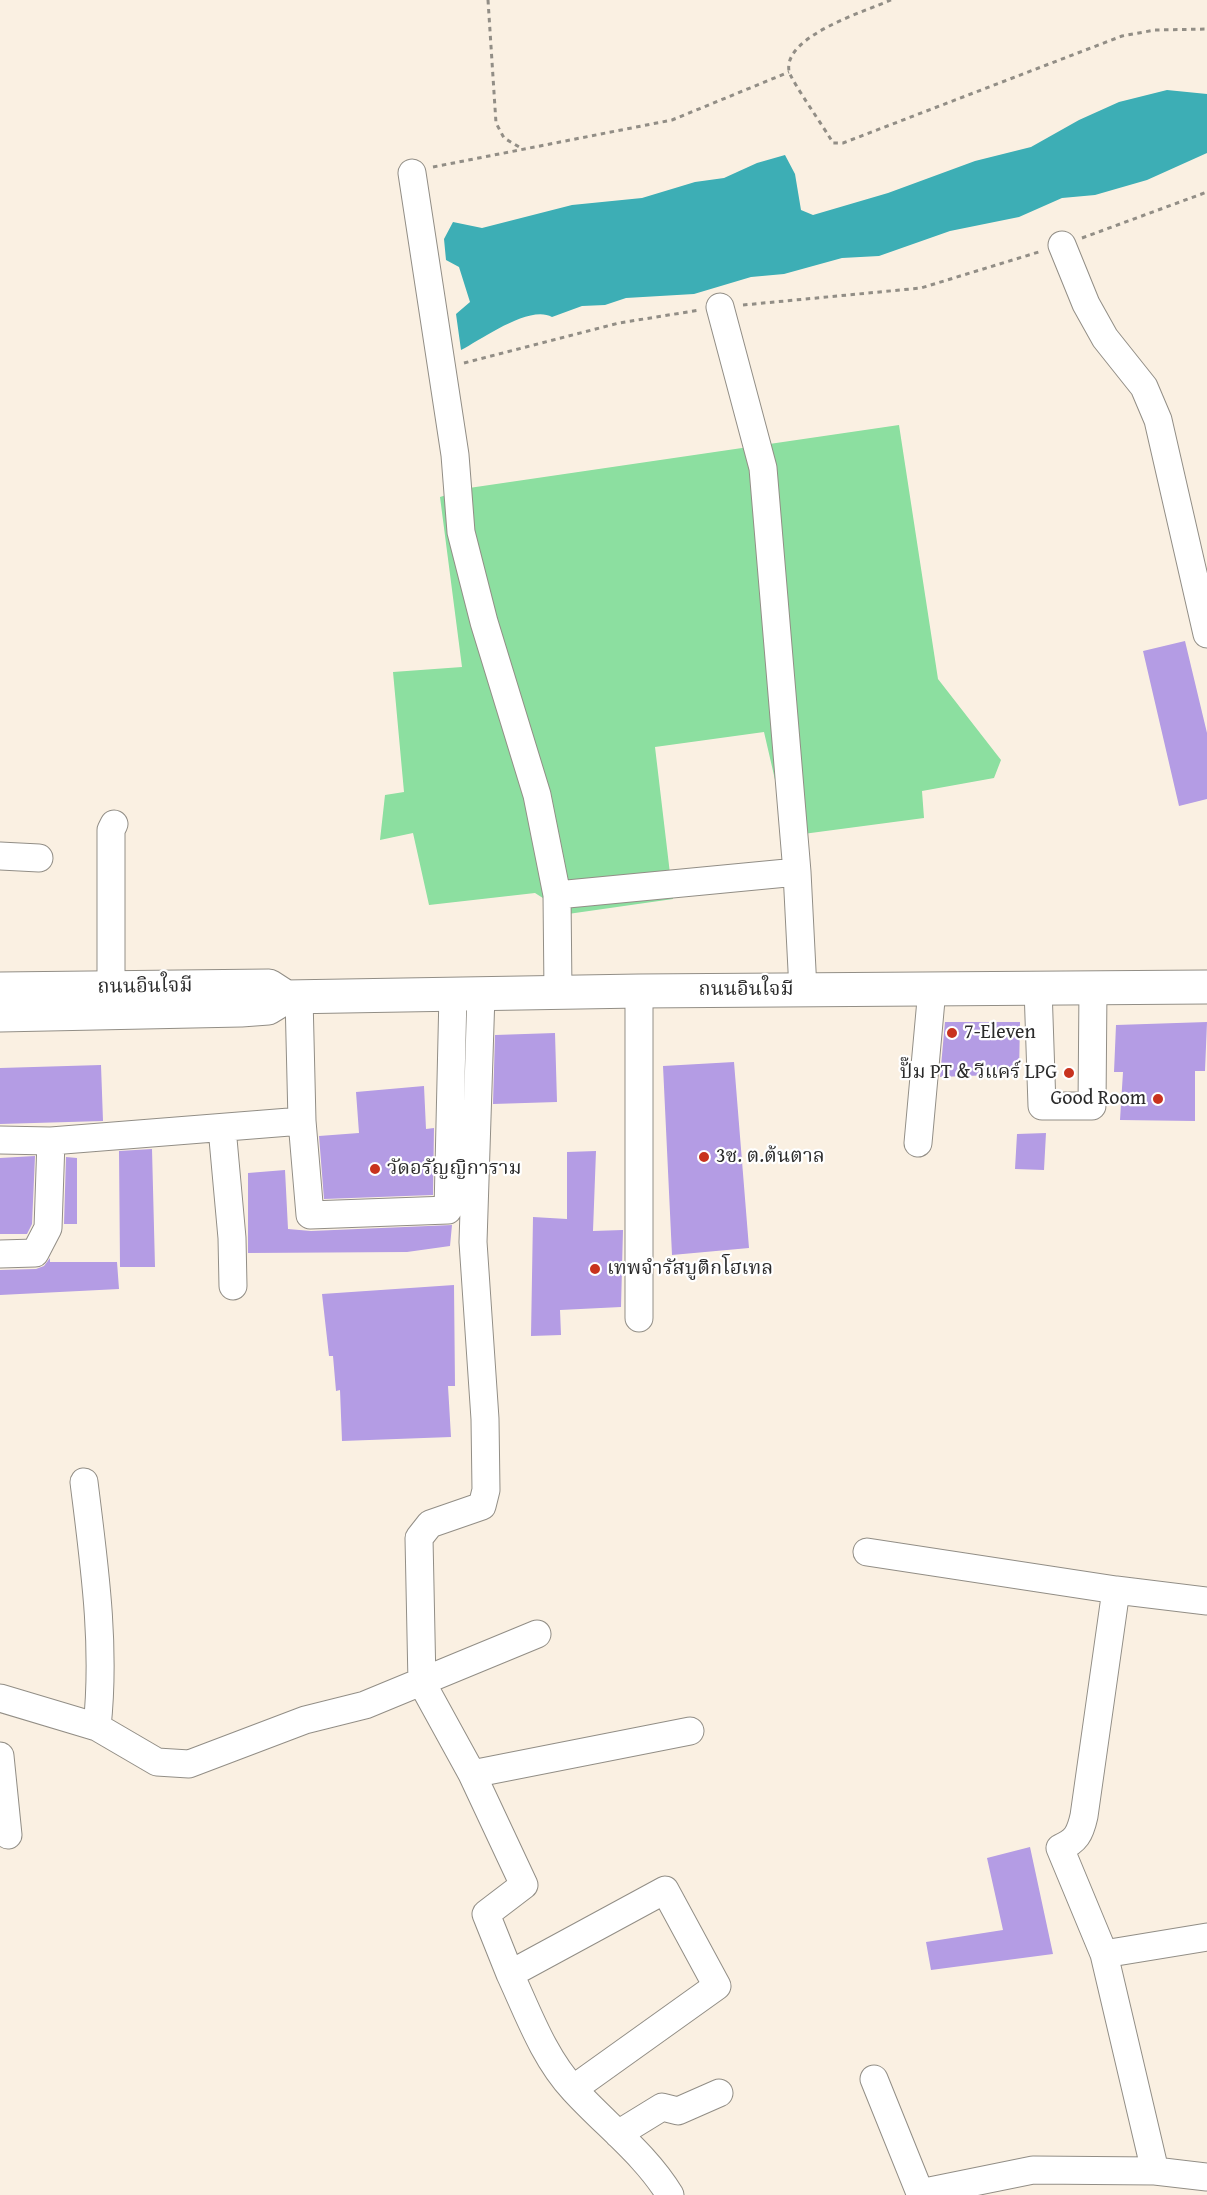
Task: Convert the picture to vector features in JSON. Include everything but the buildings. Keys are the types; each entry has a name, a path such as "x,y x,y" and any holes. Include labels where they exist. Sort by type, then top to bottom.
{"main road":[{"name":"ถนนอินใจมี","path":"0,989 269,986 292,997"},
{"name":"ถนนอินใจมี","path":"0,1015 241,1010 268,1008 292,997 639,991 1207,987"}],"street":[{"path":"412,173 440,369 455,455 461,532 484,622 537,795 557,895 558,992"},
{"path":"1062,245 1086,304 1105,338 1144,387 1158,420 1207,634"},
{"path":"720,307 764,468 797,872 803,990"},
{"path":"111,987 111,830 114,824"},
{"path":"0,856 39,858"},
{"path":"557,895 797,872"},
{"path":"1038,988 1042,1106 1092,1106 1090,988"},
{"path":"918,1143 932,989"},
{"path":"639,991 639,1318"},
{"path":"292,997 310,1215 448,1210 467,994"},
{"path":"467,994 473,1242 485,1419 486,1490 482,1506 430,1524 419,1538 422,1683 472,1774 524,1885 486,1914 541,2042 573,2089 659,2177 670,2195"},
{"path":"0,1140 51,1141 302,1121"},
{"path":"222,1128 232,1238 233,1286"},
{"path":"0,1254 35,1253 48,1228 51,1141"},
{"path":"84,1482 99,1612 101,1691 97,1727"},
{"path":"867,1552 1116,1590 1207,1601"},
{"path":"1116,1590 1084,1816 1080,1834 1073,1842 1060,1848 1104,1954 1155,2171"},
{"path":"0,1698 97,1727 157,1762 189,1764 305,1720 365,1705 422,1683 462,1663 537,1634"},
{"path":"472,1774 690,1731"},
{"path":"0,1756 8,1835"},
{"path":"510,1974 665,1890 692,1936 717,1986 573,2089"},
{"path":"1104,1954 1207,1937"},
{"path":"874,2079 920,2193 1034,2170 1155,2171 1207,2177"},
{"path":"618,2134 662,2107 678,2111 719,2092"}],"path":[{"path":"488,0 496,123 504,138 523,149"},
{"path":"891,0 820,31 799,46 791,57 789,72 833,142 843,143 1122,36 1155,30 1207,29"},
{"path":"412,173 672,120 789,72"},
{"path":"440,369 619,323 720,307 921,288 1062,245 1207,192"}],"green space":[{"path":"899,425 938,679 1001,760 994,778 922,791 924,818 788,836 764,732 655,747 673,899 568,914 535,893 429,905 413,833 380,840 385,795 404,792 393,672 462,667 440,497 469,488"}],"water":[{"path":"1167,90 1207,94 1207,153 1147,180 1095,195 1062,198 1019,217 950,231 879,256 842,258 784,274 751,277 694,294 626,298 605,305 582,306 552,317 543,314 531,315 506,324 461,350 456,314 470,302 459,267 446,260 444,239 453,222 482,228 572,205 642,198 695,182 724,178 757,163 785,155 795,174 801,210 813,215 888,193 975,161 1031,147 1079,120 1119,102"}],"place":[{"name":"7-Eleven","path":"952,1033"},
{"name":"ปั๊ม PT & วีแคร์ LPG","path":"1069,1073"},
{"name":"Good Room","path":"1158,1099"},
{"name":"3ช. ต.ต้นตาล","path":"704,1157"},
{"name":"วัดอรัญญิการาม","path":"375,1169"},
{"name":"เทพจำรัสบูติกโฮเทล","path":"595,1269"}]}
